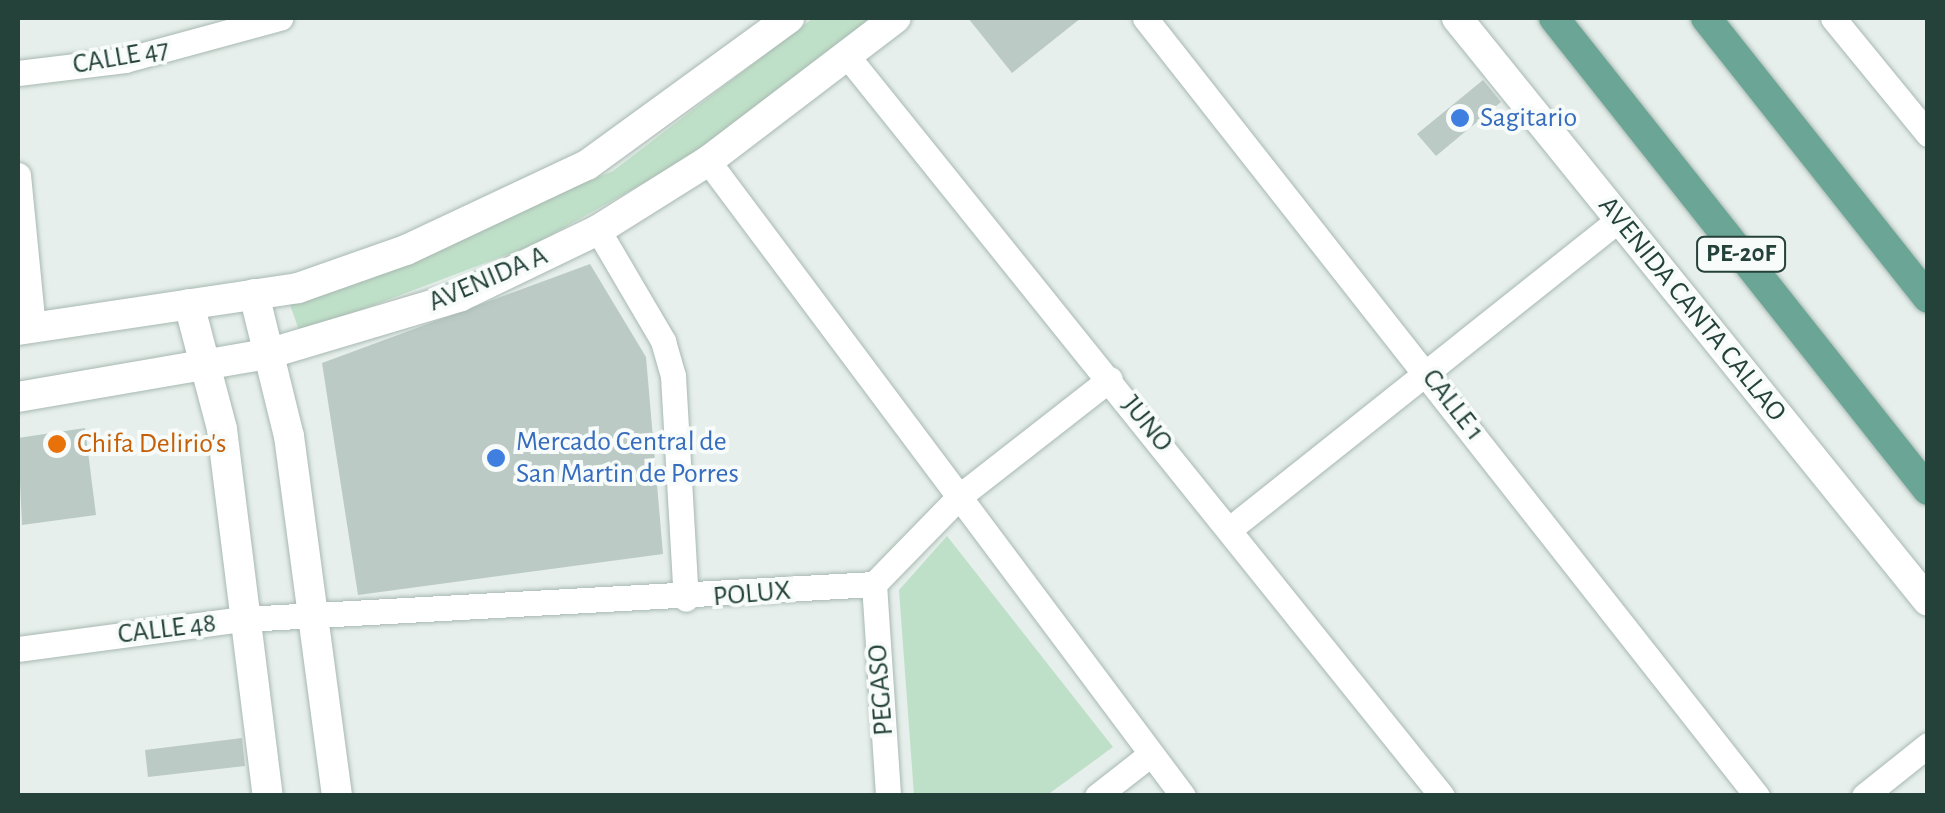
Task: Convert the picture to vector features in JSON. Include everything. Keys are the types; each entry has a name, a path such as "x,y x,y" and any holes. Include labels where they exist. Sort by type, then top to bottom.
{"main road":[{"name":"PE-20F","path":"1554,18 1928,490"},
{"path":"1706,18 1928,298"}],"street":[{"name":"CALLE 47","path":"18,72 125,60 280,18"},
{"name":"AVENIDA A","path":"25,329 298,288 505,208 657,118 788,18"},
{"name":"AVENIDA A","path":"18,397 267,354 461,296 598,230 708,161 896,18"},
{"name":"CALLE 1","path":"1145,18 1757,796"},
{"name":"AVENIDA CANTA CALLAO","path":"1457,18 1928,601"},
{"path":"1834,18 1928,134"},
{"name":"JUNO","path":"848,56 1231,528 1442,796"},
{"path":"708,161 1183,796"},
{"path":"18,175 25,329"},
{"path":"1231,528 1429,375 1619,219"},
{"path":"598,230 663,341 673,376 686,599"},
{"path":"254,294 317,615 337,796"},
{"path":"189,304 222,429 268,796"},
{"path":"874,584 960,496 1110,378"},
{"name":"POLUX","path":"317,615 686,599 874,584"},
{"name":"PEGASO","path":"874,584 888,796"},
{"name":"CALLE 48","path":"18,649 244,619 317,615"},
{"path":"1864,796 1928,746"},
{"path":"1097,796 1150,754"}],"green space":[{"path":"813,18 872,18 710,146 533,245 300,333 289,302 613,171"},
{"path":"947,536 1113,747 1050,793 914,795 899,590"}],"building":[{"path":"968,18 1081,18 1012,73"},
{"name":"Sagitario","path":"1483,80 1501,102 1436,156 1417,134"},
{"name":"Mercado Central de San Martin de Porres","path":"590,264 646,357 663,554 358,595 322,363"},
{"path":"85,428 96,515 22,525 18,438"},
{"path":"242,738 245,766 148,777 145,750"}],"place":[{"name":"Sagitario","path":"1460,118"},
{"name":"Chifa Delirio's","path":"57,444"},
{"name":"Mercado Central de San Martin de Porres","path":"496,458"}]}
